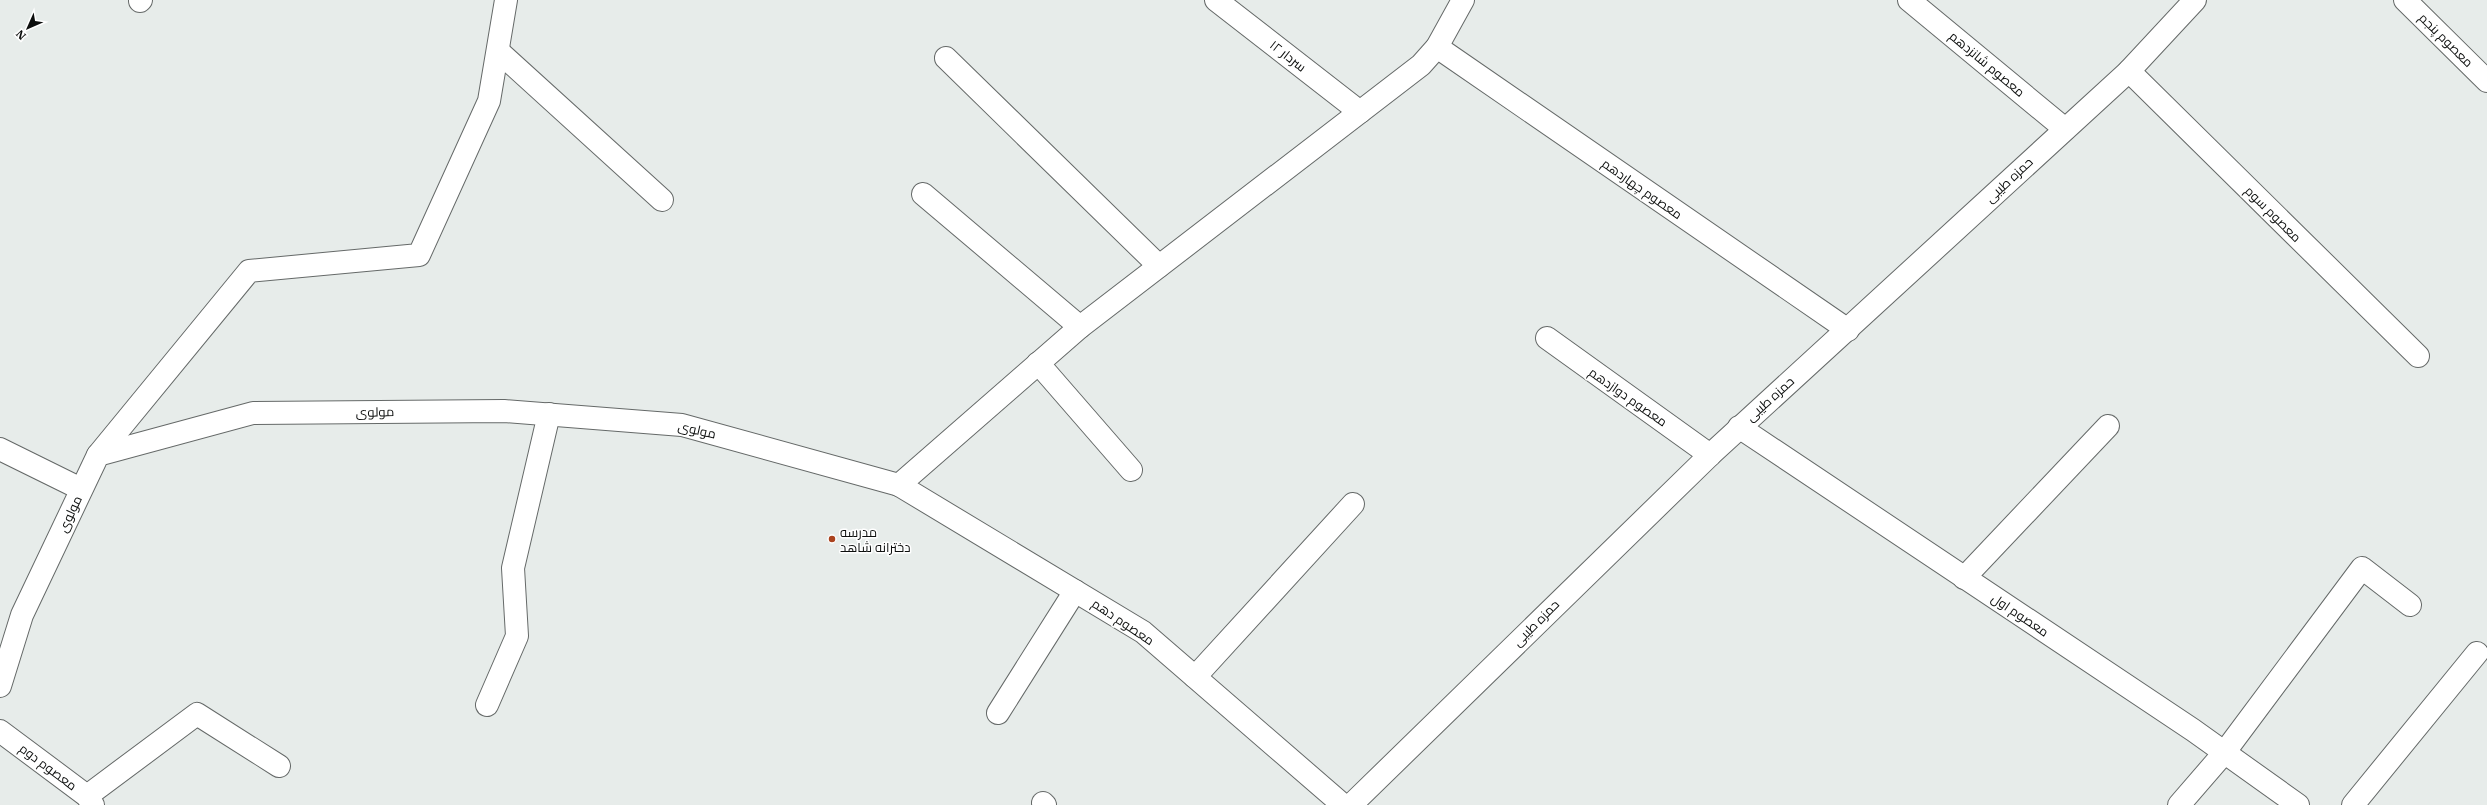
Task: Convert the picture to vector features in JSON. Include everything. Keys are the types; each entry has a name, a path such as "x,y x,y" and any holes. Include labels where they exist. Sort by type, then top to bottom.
{"street":[{"path":"98,455 249,271 419,255 489,101 506,0"},
{"name":"سردار ۱۲","path":"1216,0 1360,112"},
{"path":"900,485 1080,327 1421,65 1437,47 1463,0"},
{"name":"معصوم شانزدهم","path":"1909,0 2065,129"},
{"name":"حمزه طیبی","path":"1351,805 1739,427 1848,330 2129,71 2195,0"},
{"name":"معصوم پنجم","path":"2405,0 2487,80"},
{"name":"معصوم چهاردهم","path":"1437,47 1848,330"},
{"path":"498,51 662,200"},
{"path":"946,58 1159,266"},
{"name":"معصوم سوم","path":"2129,71 2418,356"},
{"path":"923,194 1080,327"},
{"name":"معصوم دوازدهم","path":"1547,338 1710,455"},
{"path":"1038,363 1131,470"},
{"name":"مولوی","path":"0,686 22,615 98,455 253,413 504,411 682,425 900,485"},
{"path":"487,705 517,636 513,568 549,414"},
{"path":"1964,578 2108,426"},
{"name":"معصوم اول","path":"1739,427 2224,753 2298,805"},
{"path":"0,449 81,489"},
{"name":"معصوم دهم","path":"900,485 1143,632 1343,805"},
{"path":"1195,677 1353,504"},
{"path":"2179,805 2224,753 2362,568 2410,605"},
{"path":"998,713 1075,591"},
{"path":"2353,805 2477,653"},
{"path":"90,801 196,714 279,766"},
{"name":"معصوم دوم","path":"0,731 90,801"}],"place":[{"name":"مدرسه دخترانه شاهد","path":"832,539"}]}
